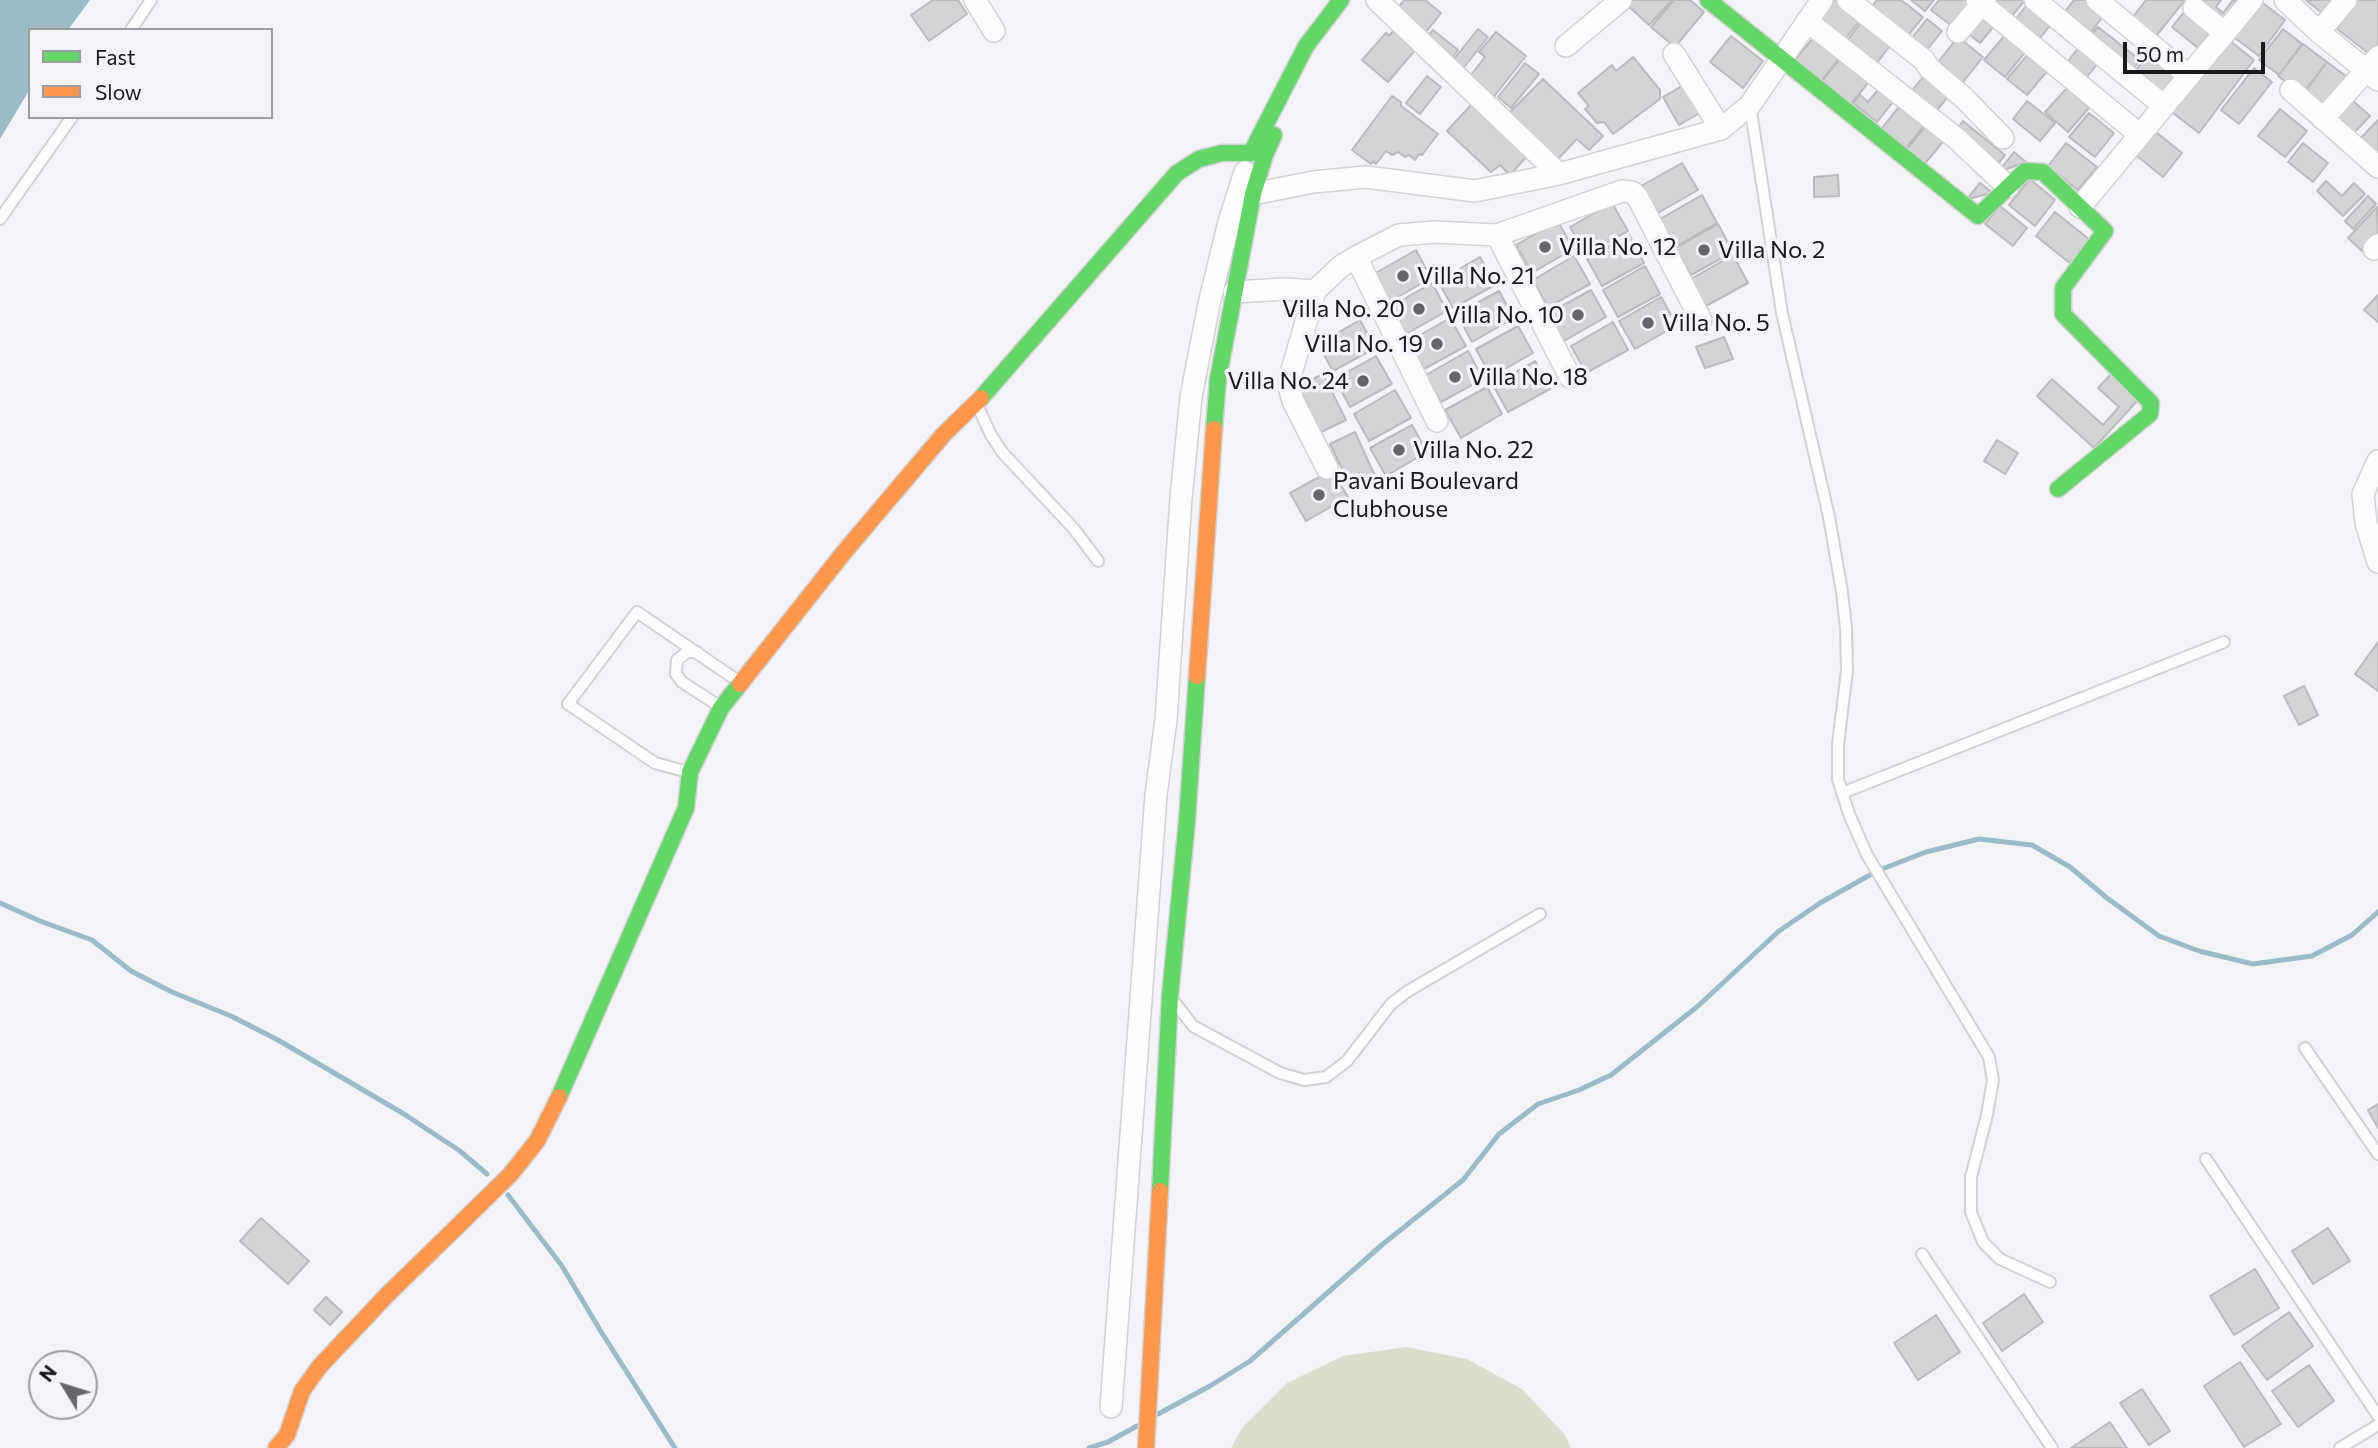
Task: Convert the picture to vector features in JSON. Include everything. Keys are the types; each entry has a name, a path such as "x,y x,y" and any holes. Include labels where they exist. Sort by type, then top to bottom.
{"street":[{"path":"975,0 994,31"},
{"path":"1111,1407 1156,795 1166,720 1181,498 1191,397 1209,303 1251,153 1306,46 1341,0"},
{"path":"1146,1448 1170,996 1187,821 1218,379 1253,194 1265,155 1283,116 1349,0"},
{"path":"1377,0 1559,174"},
{"path":"1566,46 1621,0"},
{"path":"1708,0 1978,216 2025,171 2043,172 2105,232 2063,288 2063,314 2151,403 2150,414 2058,489"},
{"path":"1253,194 1313,182 1366,177 1475,191 1559,174 1721,129 1750,105 1822,0"},
{"path":"1848,0 1924,60 1929,68 1964,97 2003,138"},
{"path":"2035,0 2164,106"},
{"path":"2096,0 2189,76"},
{"path":"2080,207 2252,0"},
{"path":"2285,0 2319,32 2374,69 2323,119"},
{"path":"2319,32 2346,0"},
{"path":"1958,32 1981,1 2140,135"},
{"path":"2194,8 2225,33"},
{"path":"1807,21 1957,139 2008,187"},
{"path":"1674,54 1721,129"},
{"path":"2291,90 2378,167"},
{"path":"276,1448 287,1435 302,1391 320,1366 387,1295 510,1175 537,1141 686,807 690,772 721,708 845,551 944,434 976,403 1177,173 1199,159 1222,153 1251,153"},
{"path":"1326,468 1290,390 1290,377 1315,291 1340,267 1399,235 1415,232 1497,235 1622,191 1632,192 1638,198 1701,320"},
{"path":"1497,235 1570,377"},
{"path":"1356,257 1437,421"},
{"path":"1234,292 1285,289 1315,291"},
{"path":"2378,461 2363,494 2367,523 2378,562"},
{"path":"1119,1290 1155,1292"}],"lane":[{"path":"132,28 151,0"},
{"path":"1750,105 1782,313 1829,517 1842,592 1847,671 1838,744 1838,779 1849,814 1867,855 1989,1057 1993,1080 1971,1177 1971,1212 1983,1242 2000,1259 2050,1282"},
{"path":"0,219 71,119"},
{"path":"976,403 1002,452 1074,529 1098,561"},
{"path":"690,772 654,763 568,704 637,611 740,683"},
{"path":"1842,793 2224,642"},
{"path":"697,652 687,652 677,660 676,674 682,682 721,708"},
{"path":"1170,996 1193,1026 1280,1073 1304,1080 1326,1077 1347,1061 1391,1004 1408,991 1539,914"},
{"path":"2305,1048 2378,1154"},
{"path":"2206,1159 2378,1416"},
{"path":"1922,1254 2052,1448"},
{"path":"2340,1448 2378,1425"}],"green space":[{"path":"1406,1347 1467,1359 1522,1389 1565,1435 1571,1448 1231,1448 1242,1428 1287,1383 1343,1356"}],"water":[{"path":"0,0 90,0 69,28 28,28 28,92 0,139"}],"building":[{"path":"933,0 958,0 967,14 929,41 911,15"},
{"path":"1404,0 1425,0 1441,13 1423,36 1394,13"},
{"path":"1630,0 1672,0 1649,25 1626,4"},
{"path":"1674,0 1690,0 1704,12 1675,47 1651,27"},
{"path":"1830,0 1839,0 1862,18 1842,43 1813,21"},
{"path":"1877,0 1901,0 1923,17 1905,39 1869,10"},
{"path":"1911,0 1934,0 1925,11"},
{"path":"1939,0 1972,0 1953,27 1931,10"},
{"path":"1990,0 2025,0 2011,17"},
{"path":"2074,0 2088,0 2105,14 2087,37 2061,16"},
{"path":"2146,0 2185,0 2156,36 2133,17"},
{"path":"2205,0 2221,0 2216,7 2223,13 2233,0 2243,0 2223,26 2199,8"},
{"path":"2259,0 2285,20 2259,56 2231,35"},
{"path":"2306,0 2343,0 2328,18"},
{"path":"2357,0 2378,0 2378,48 2372,56 2336,28"},
{"path":"2030,1 2054,20 2035,45 2010,26"},
{"path":"2188,7 2214,27 2198,48 2172,27"},
{"path":"1984,8 1999,20 1980,43 1965,31"},
{"path":"1927,19 1942,31 1922,56 1907,44"},
{"path":"1862,21 1892,43 1874,67 1844,45"},
{"path":"2098,27 2140,60 2129,74 2087,40"},
{"path":"1478,29 1488,37 1461,71 1451,63"},
{"path":"2283,29 2302,44 2279,75 2259,60"},
{"path":"1394,30 1416,49 1388,82 1362,60 1386,33 1389,36"},
{"path":"1433,30 1458,50 1450,61 1424,41"},
{"path":"1496,32 1526,56 1492,99 1467,80 1485,57 1479,52"},
{"path":"1818,32 1844,52 1821,81 1795,60"},
{"path":"2006,34 2026,51 2005,77 1984,60"},
{"path":"1731,36 1763,61 1743,88 1710,62"},
{"path":"1958,37 1983,57 1959,87 1934,67"},
{"path":"2225,37 2254,60 2199,133 2169,110"},
{"path":"2303,44 2327,62 2302,94 2278,76"},
{"path":"2079,47 2098,63 2083,82 2064,66"},
{"path":"2029,53 2049,69 2027,95 2007,79"},
{"path":"1844,54 1873,77 1850,105 1821,82"},
{"path":"2148,55 2174,76 2157,98 2130,77"},
{"path":"1633,57 1660,90 1660,99 1613,134 1604,122 1597,123 1585,109 1589,106 1578,93 1612,65 1616,71"},
{"path":"2327,62 2350,79 2327,109 2305,92"},
{"path":"1525,63 1539,74 1511,108 1498,97"},
{"path":"2254,68 2272,82 2239,124 2221,110"},
{"path":"1926,73 1951,93 1932,116 1907,97"},
{"path":"1427,76 1441,87 1420,114 1406,103"},
{"path":"1543,79 1603,136 1589,150 1577,139 1554,163 1506,116"},
{"path":"1687,83 1703,111 1679,125 1663,97"},
{"path":"1882,85 1897,97 1877,122 1853,103 1860,95 1868,102"},
{"path":"2067,88 2089,108 2068,132 2045,112"},
{"path":"1392,96 1438,134 1415,160 1409,155 1405,157 1398,152 1392,155 1386,151 1376,164 1373,161 1371,164 1352,150"},
{"path":"2350,98 2370,116 2351,136 2332,117"},
{"path":"2027,101 2055,123 2040,141 2013,119"},
{"path":"1903,102 1927,122 1906,148 1882,128"},
{"path":"1472,104 1529,154 1510,175 1500,165 1491,172 1447,131"},
{"path":"2280,109 2307,131 2285,157 2258,136"},
{"path":"2089,113 2114,133 2095,157 2069,137"},
{"path":"2378,120 2378,159 2358,141"},
{"path":"1963,121 2005,155 1996,166 1954,133"},
{"path":"1928,123 1946,138 1923,166 1905,152"},
{"path":"2151,128 2182,153 2163,177 2132,152"},
{"path":"2066,143 2097,167 2078,190 2048,166"},
{"path":"2303,143 2328,163 2313,182 2288,162"},
{"path":"2014,152 2026,162 1998,172"},
{"path":"1682,163 1698,190 1656,214 1641,186"},
{"path":"1838,175 1839,196 1814,197 1814,177"},
{"path":"2030,179 2055,200 2035,226 2009,205"},
{"path":"2326,181 2342,196 2354,183 2365,194 2343,216 2317,191"},
{"path":"1980,183 1993,193 1967,199"},
{"path":"1702,195 1717,223 1675,247 1660,219"},
{"path":"2368,196 2376,204 2353,229 2345,221"},
{"path":"1612,203 1628,231 1586,254 1570,227"},
{"path":"2000,206 2027,228 2013,246 1985,224"},
{"path":"2377,207 2378,234 2362,251 2348,238"},
{"path":"2055,212 2090,240 2071,264 2036,236"},
{"name":"Villa No. 12","path":"1558,221 1573,249 1532,273 1516,245"},
{"name":"Villa No. 2","path":"1718,224 1733,252 1691,275 1676,248"},
{"path":"1629,235 1644,263 1602,286 1587,259"},
{"name":"Villa No. 21","path":"1416,250 1431,278 1389,302 1374,274"},
{"path":"1733,255 1748,283 1706,306 1691,279"},
{"path":"1574,256 1590,284 1548,307 1533,280"},
{"path":"1480,257 1495,285 1453,308 1438,281"},
{"path":"1645,266 1660,294 1618,317 1603,290"},
{"name":"Villa No. 20","path":"1432,283 1447,311 1406,334 1390,307"},
{"name":"Villa No. 10","path":"1591,290 1606,317 1564,341 1549,313"},
{"path":"1499,291 1514,318 1472,342 1457,314"},
{"path":"2378,295 2378,322 2364,310"},
{"name":"Villa No. 5","path":"1661,297 1677,325 1635,349 1619,321"},
{"name":"Villa No. 19","path":"1450,318 1466,346 1424,369 1408,342"},
{"path":"1360,320 1375,348 1333,371 1318,344"},
{"path":"1613,322 1628,350 1586,373 1571,346"},
{"path":"1518,326 1533,353 1491,377 1476,349"},
{"path":"1724,337 1733,359 1705,368 1696,347"},
{"name":"Villa No. 18","path":"1468,351 1483,379 1441,402 1426,375"},
{"name":"Villa No. 24","path":"1376,356 1392,384 1350,407 1335,379"},
{"path":"1535,361 1550,389 1508,412 1493,385"},
{"path":"1323,374 1346,420 1321,432 1298,386"},
{"path":"2111,374 2139,399 2094,448 2037,396 2052,379 2103,425 2119,407 2098,388"},
{"path":"1487,387 1502,414 1461,438 1445,410"},
{"path":"1395,390 1411,418 1369,441 1354,414"},
{"name":"Villa No. 22","path":"1412,425 1427,452 1386,476 1370,448"},
{"path":"1355,432 1376,478 1352,490 1330,444"},
{"path":"1997,440 2018,453 2005,474 1984,461"},
{"name":"Pavani Boulevard Clubhouse","path":"1332,470 1348,497 1306,521 1290,493"},
{"path":"2378,642 2378,691 2355,674"},
{"path":"2304,686 2318,715 2299,725 2284,696"},
{"path":"2378,1104 2378,1128 2368,1110"},
{"path":"261,1218 309,1261 288,1284 240,1241"},
{"path":"2328,1228 2350,1261 2313,1284 2292,1251"},
{"path":"2255,1269 2279,1308 2234,1335 2210,1296"},
{"path":"2024,1294 2043,1322 2002,1351 1983,1323"},
{"path":"326,1297 342,1312 330,1325 314,1310"},
{"path":"2289,1312 2313,1346 2267,1380 2242,1346"},
{"path":"1936,1315 1960,1352 1918,1380 1894,1343"},
{"path":"2240,1362 2281,1424 2244,1447 2204,1386"},
{"path":"2309,1365 2334,1401 2298,1427 2272,1391"},
{"path":"2142,1389 2170,1431 2149,1445 2120,1403"},
{"path":"2110,1422 2127,1448 2071,1448"}],"waterway":[{"path":"1158,1414 1250,1361 1383,1244 1463,1180 1499,1134 1538,1104 1579,1090 1611,1075 1698,1006 1779,931 1820,903 1877,871 1926,852 1979,839 2032,845 2070,867 2159,936 2199,951 2253,964 2312,956 2352,935 2378,912"},
{"path":"0,903 92,940 131,971 278,1040 404,1114 460,1151 487,1174"},
{"path":"508,1195 562,1266 675,1448"},
{"path":"1089,1448 1108,1442 1137,1426"}],"traffic: fast":[{"path":"981,398 1177,173 1199,159 1222,153 1251,153 1306,46 1341,0"},
{"path":"1708,0 1978,216 2025,171 2043,172 2105,231 2063,288 2063,314 2151,403 2150,414 2058,489"},
{"path":"1214,429 1218,379 1253,194 1274,135"},
{"path":"1160,1191 1170,996 1187,821 1197,676"},
{"path":"559,1097 686,808 690,772 721,708 740,684"}],"traffic: slow":[{"path":"740,684 845,551 944,434 981,398"},
{"path":"1197,676 1214,429"},
{"path":"276,1448 287,1435 302,1391 320,1366 387,1295 510,1175 537,1141 559,1097"},
{"path":"1146,1448 1160,1191"}],"place":[{"name":"Villa No. 12","path":"1545,247"},
{"name":"Villa No. 2","path":"1704,250"},
{"name":"Villa No. 21","path":"1403,276"},
{"name":"Villa No. 20","path":"1419,309"},
{"name":"Villa No. 10","path":"1578,315"},
{"name":"Villa No. 5","path":"1648,323"},
{"name":"Villa No. 19","path":"1437,344"},
{"name":"Villa No. 18","path":"1455,377"},
{"name":"Villa No. 24","path":"1363,381"},
{"name":"Villa No. 22","path":"1399,450"},
{"name":"Pavani Boulevard Clubhouse","path":"1319,495"}]}
